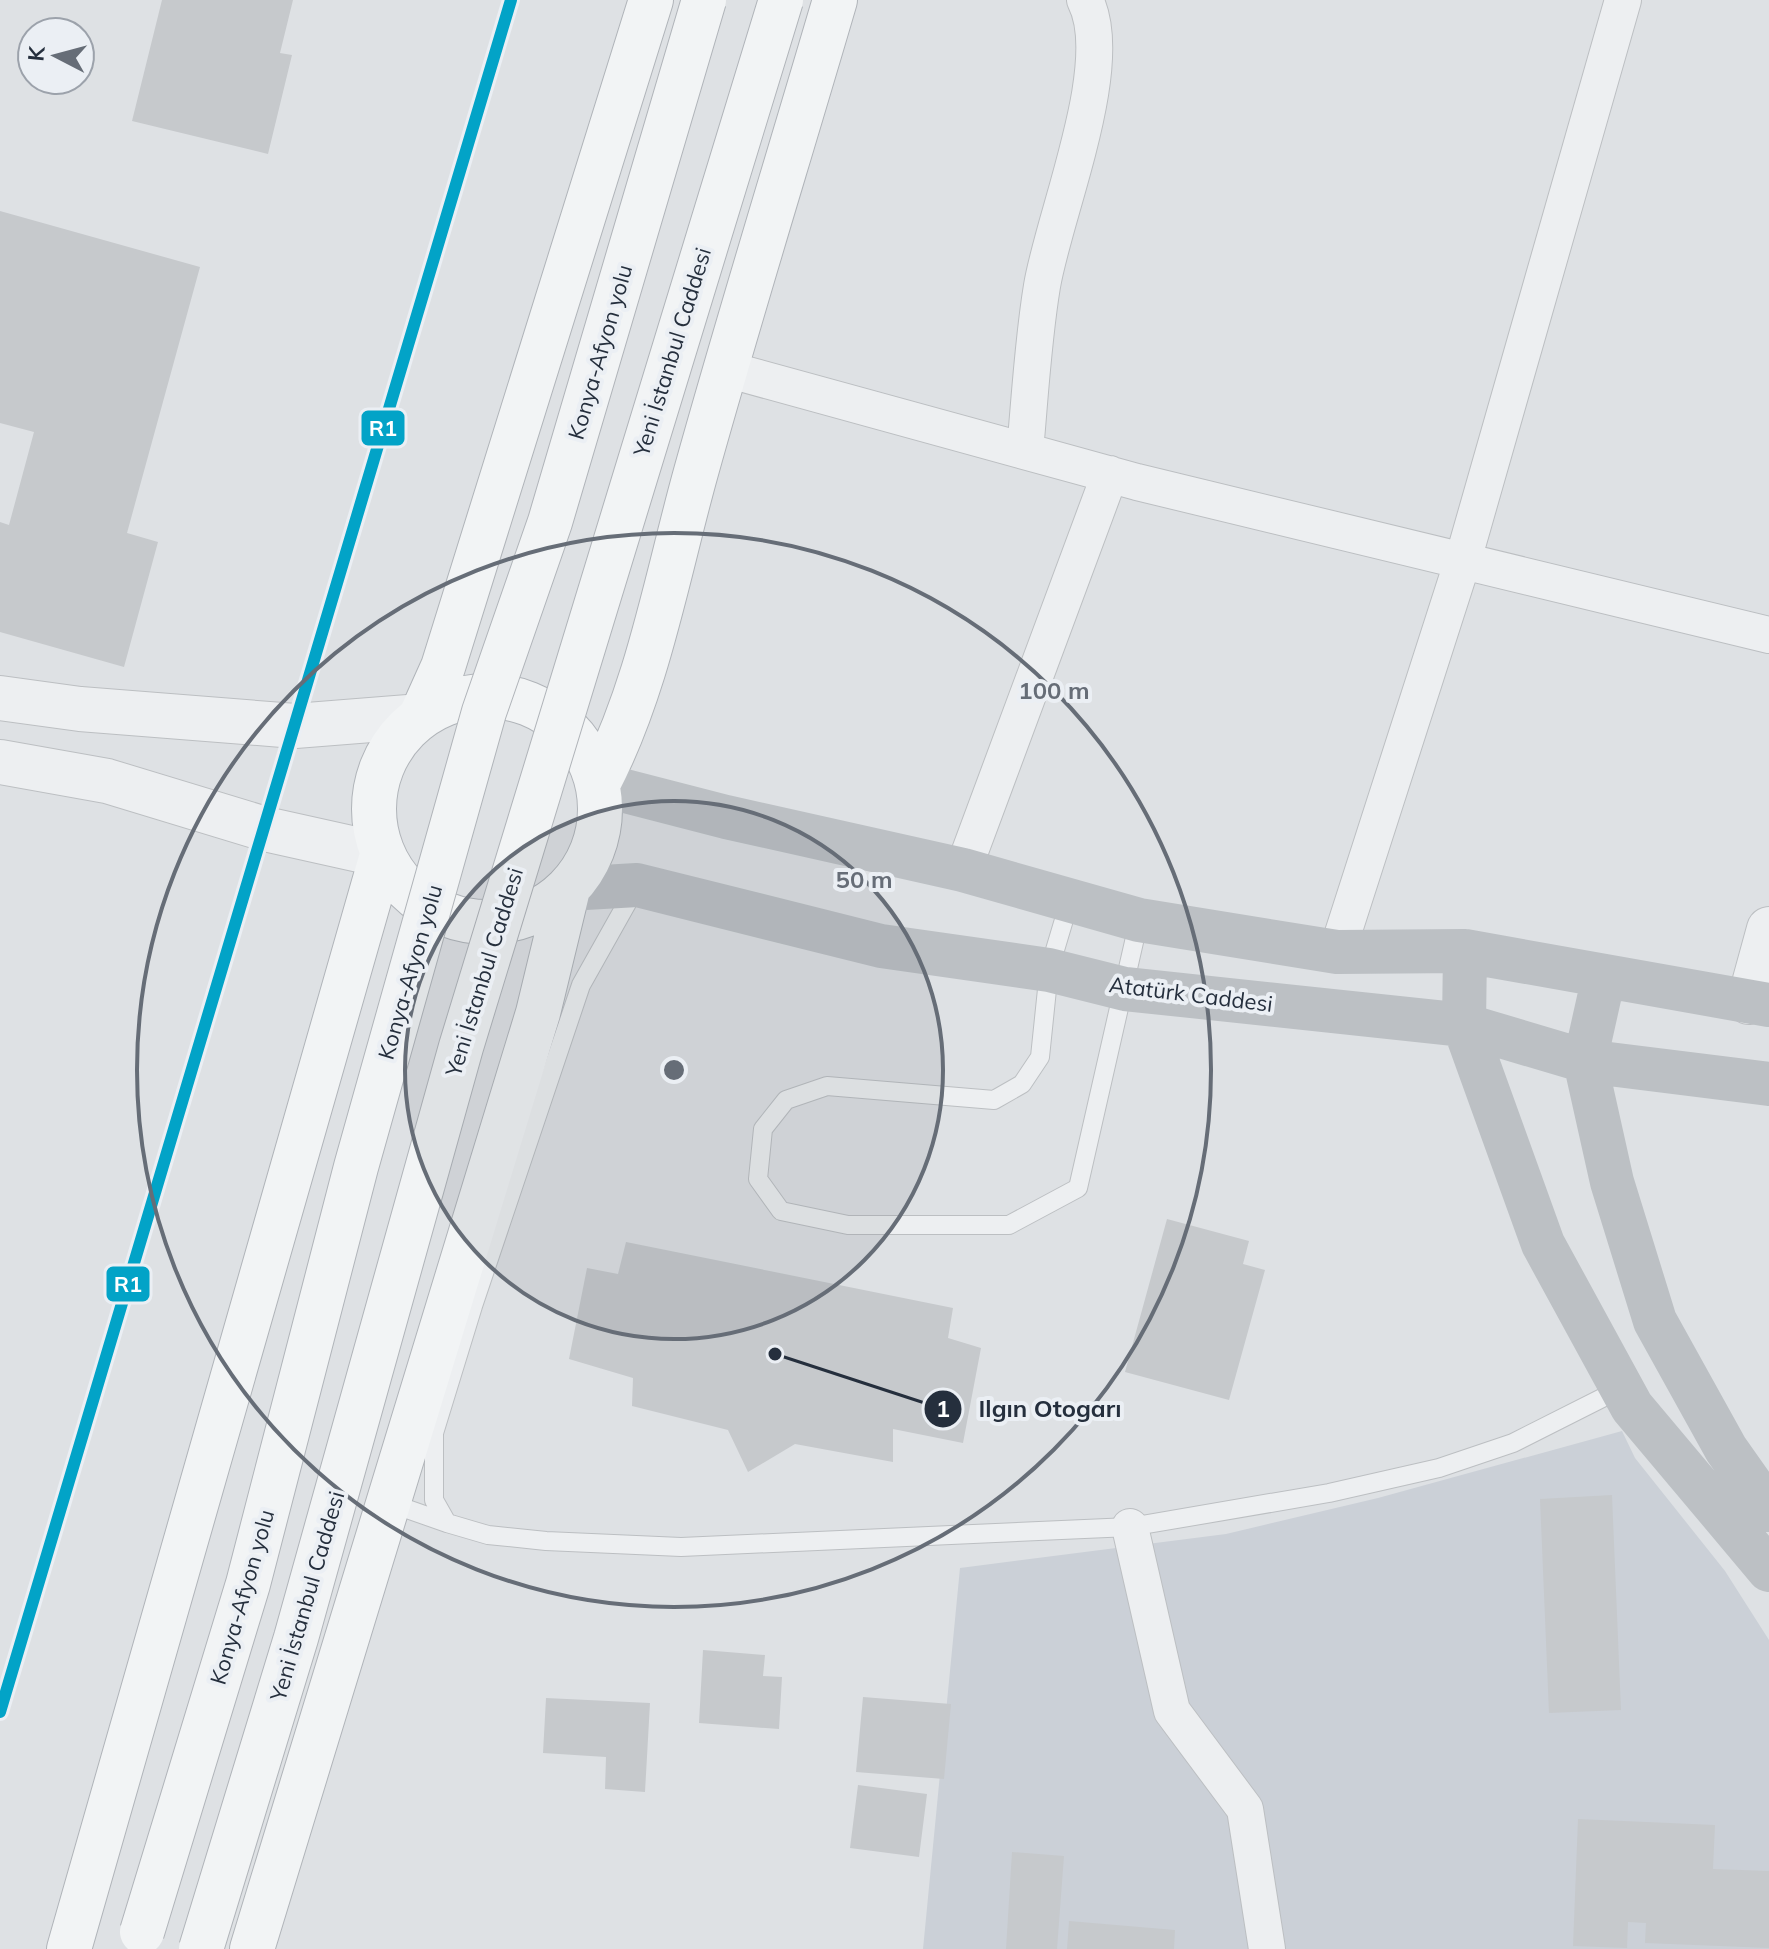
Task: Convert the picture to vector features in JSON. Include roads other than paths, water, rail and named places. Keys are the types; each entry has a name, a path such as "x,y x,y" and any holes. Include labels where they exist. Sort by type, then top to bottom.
{"highway":[{"path":"421,716 443,667 651,0"},
{"name":"Konya-Afyon yolu","path":"139,1941 248,1584 356,1167 484,712 550,522 704,0"},
{"name":"Yeni İstanbul Caddesi","path":"201,1949 296,1638 461,1047 781,0"},
{"path":"598,784 617,747 637,693 726,369 835,0"},
{"path":"506,696 548,712 580,743 598,784 600,822 590,858 568,889 532,914 488,923 445,915 408,891 382,855 373,817 377,779 393,744 421,716 461,698 506,696"},
{"path":"69,1949 363,912 382,855"},
{"path":"252,1949 538,1013 568,889"}],"main road":[{"path":"598,784 726,817 963,870 1069,903 1139,920 1337,952 1465,951 1759,1004"},
{"name":"Atatürk Caddesi","path":"568,889 637,885 881,946 1049,970 1125,989 1464,1025 1585,1061 1769,1084"},
{"path":"1465,951 1464,1025 1543,1244 1632,1407 1769,1570"},
{"path":"1604,976 1585,1061 1612,1182 1655,1321 1726,1449 1769,1510"}],"street":[{"path":"1025,451 1042,284 1073,174 1095,52 1094,18 1085,0"},
{"path":"1337,952 1463,560 1623,0"},
{"path":"726,369 1110,474 1769,635"},
{"path":"963,870 1110,474"},
{"path":"0,698 80,709 295,726 421,716"},
{"path":"0,762 107,781 265,829 382,855"},
{"path":"1759,1004 1769,929"},
{"path":"1130,1527 1172,1711 1245,1809 1269,1949"}],"lane":[{"path":"447,1523 434,1500 434,1433 477,1292 581,985 637,885"},
{"path":"1069,903 1049,970 1040,1057 1022,1084 994,1100 827,1086 786,1100 763,1129 758,1179 781,1211 848,1225 1009,1225 1078,1188 1139,920"},
{"path":"387,1502 488,1535 681,1547 1130,1527 1329,1493 1439,1468 1513,1443 1622,1388"}],"place":[{"name":"Ilgın Otogarı","path":"775,1354"}]}
